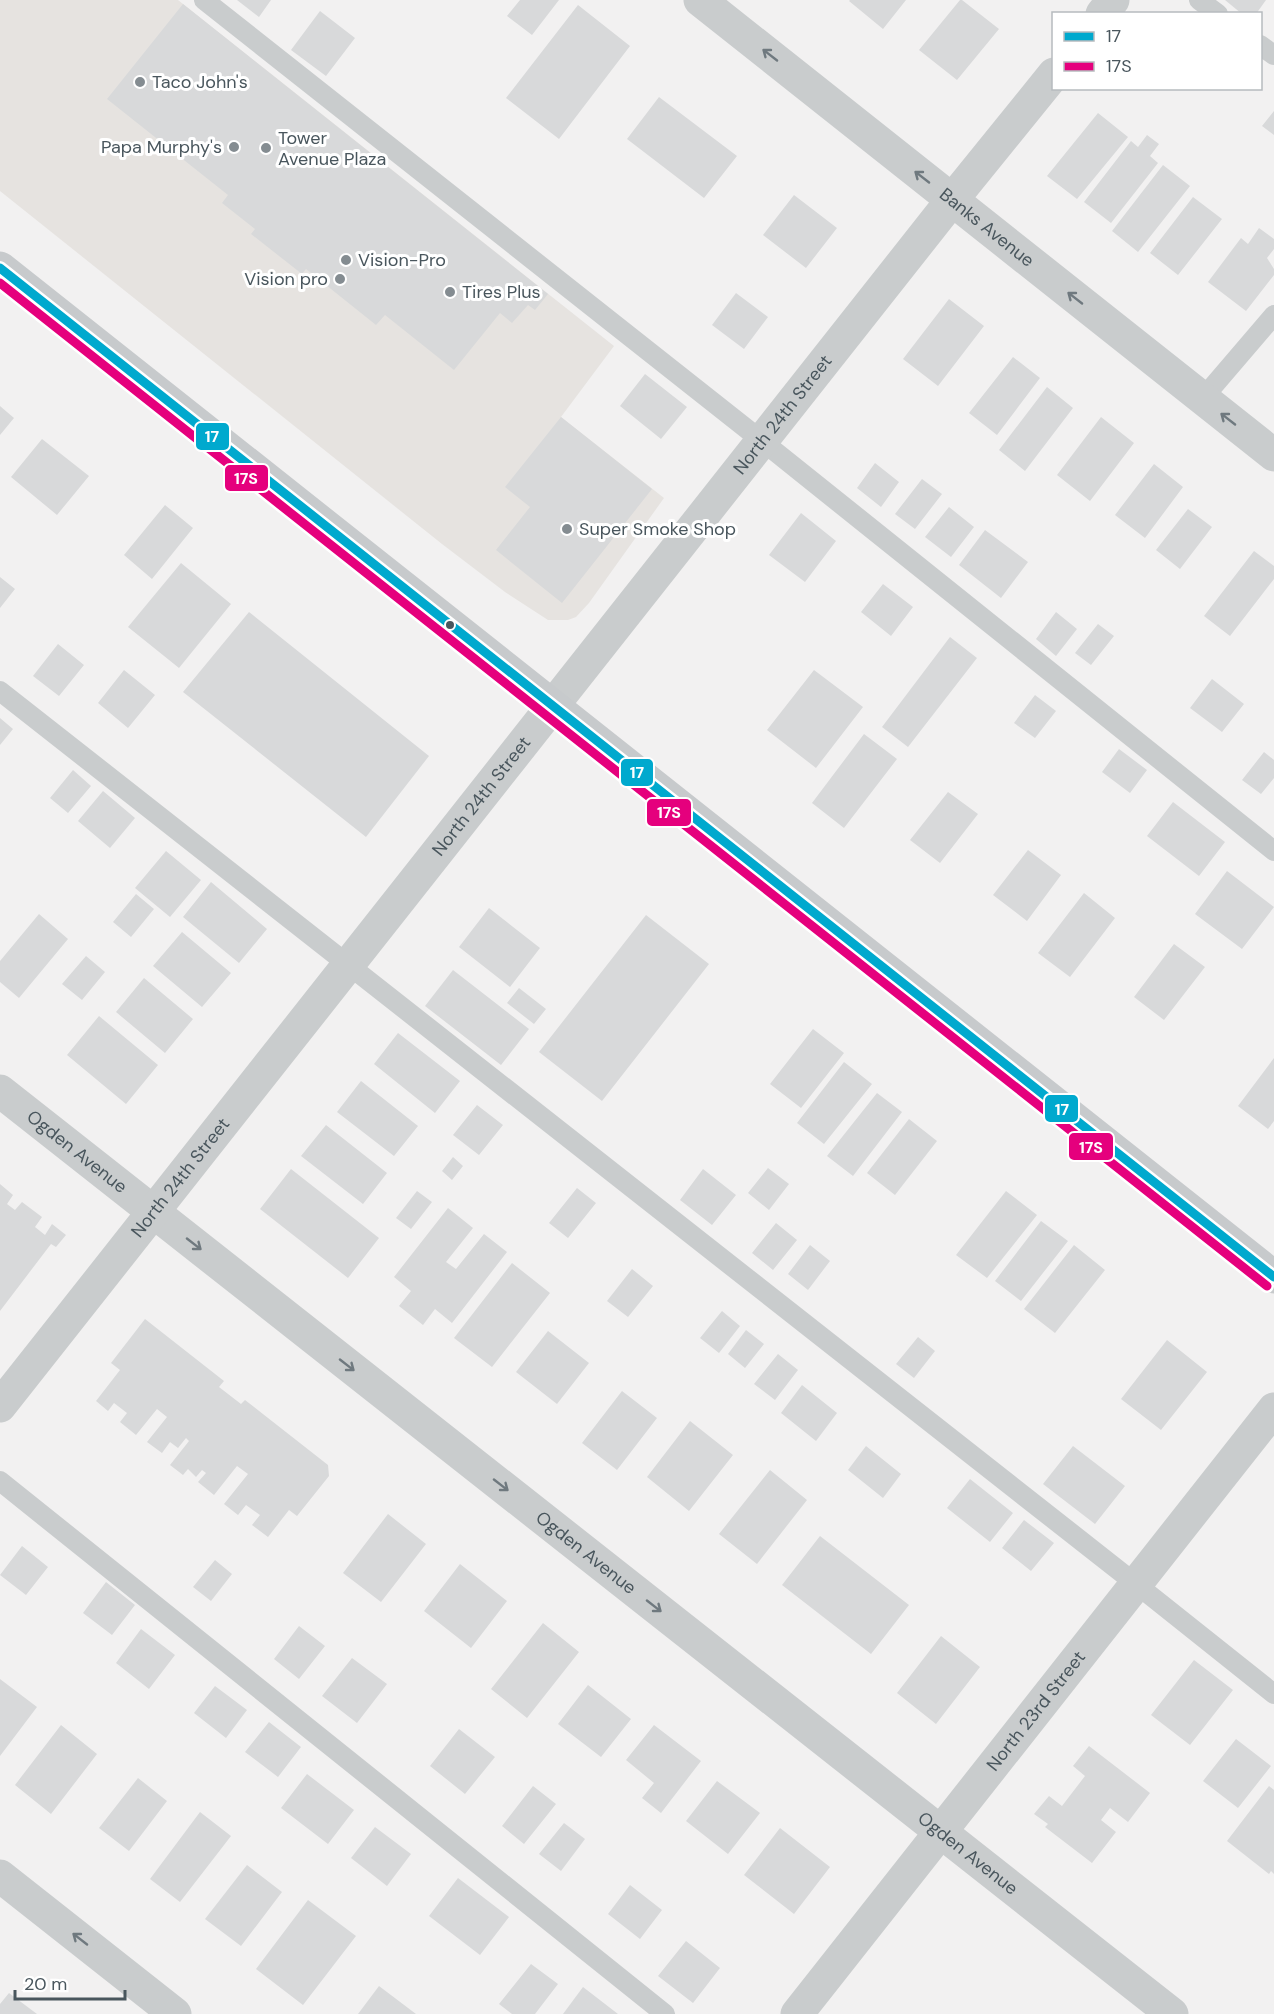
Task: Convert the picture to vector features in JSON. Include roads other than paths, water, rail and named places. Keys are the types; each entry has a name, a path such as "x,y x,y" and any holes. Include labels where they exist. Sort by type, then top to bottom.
{"main road":[{"path":"0,267 1274,1277"}],"street":[{"name":"Banks Avenue","path":"700,0 1274,455"},
{"path":"1104,12 1113,0"},
{"name":"North 24th Street","path":"0,1406 1052,75"},
{"name":"Ogden Avenue","path":"0,1091 1172,2014"},
{"name":"North 23rd Street","path":"797,2014 1274,1408"},
{"path":"0,1876 175,2014"}],"lane":[{"path":"204,0 762,441 1274,851"},
{"path":"1199,0 1215,12"},
{"path":"1203,398 1274,315"},
{"path":"0,691 1274,1694"},
{"path":"0,1481 664,2014"}],"place":[{"name":"Taco John's","path":"140,82"},
{"name":"Papa Murphy's","path":"234,147"},
{"name":"Tower Avenue Plaza","path":"266,148"},
{"name":"Vision-Pro","path":"346,260"},
{"name":"Vision pro","path":"340,279"},
{"name":"Tires Plus","path":"450,292"},
{"name":"Super Smoke Shop","path":"567,529"}]}
